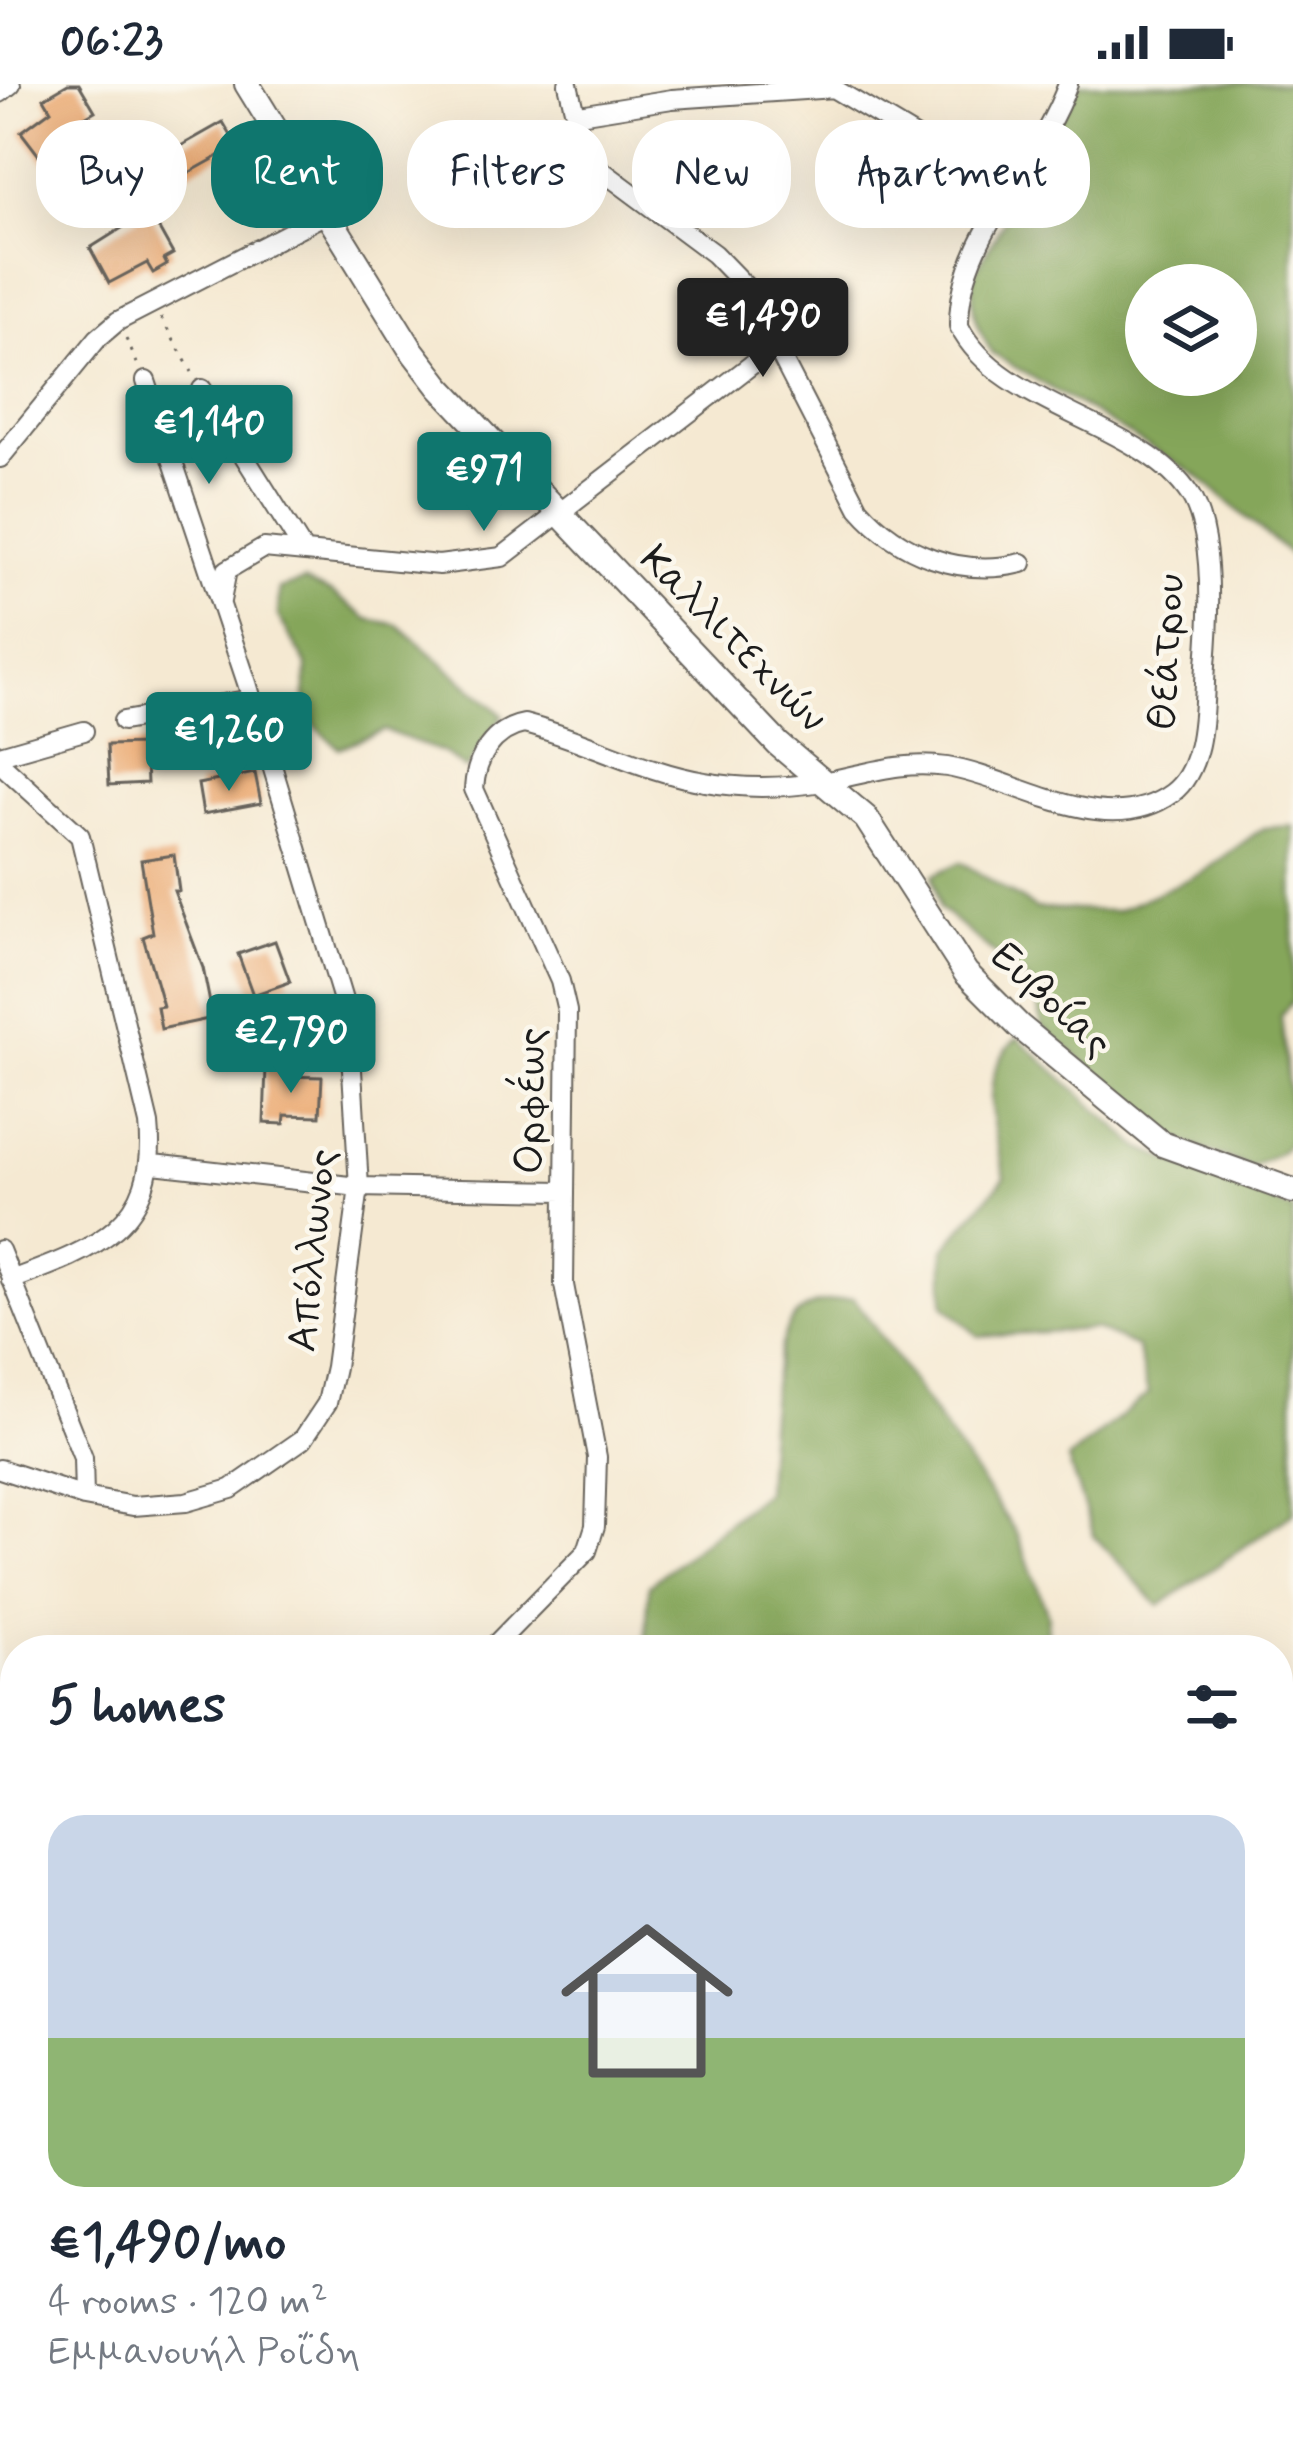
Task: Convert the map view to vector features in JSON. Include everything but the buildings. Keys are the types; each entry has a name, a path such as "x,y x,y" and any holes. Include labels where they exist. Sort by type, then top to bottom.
{"street":[{"path":"0,94 11,84"},
{"name":"Καλλιτεχνών","path":"247,84 269,120"},
{"path":"568,84 579,114 582,143 596,167 714,254 746,286 859,508 879,530 912,551 962,568 994,570 1022,563"},
{"name":"Θεάτρου","path":"1054,120 1068,84"},
{"path":"579,114 672,99 830,86 887,120"},
{"path":"0,458 118,320 299,228"},
{"name":"Καλλιτεχνών","path":"335,228 410,348 778,744 828,781"},
{"name":"Θεάτρου","path":"828,781 916,763 953,768 1084,807 1124,810 1151,806 1177,790 1192,765 1201,734 1210,612 1200,524 1190,496 1147,458 986,365 970,349 959,326 959,298 967,268 988,228"},
{"path":"221,610 227,571 244,556 264,548 439,566 502,557 776,346"},
{"name":"Απόλλωνος","path":"0,1469 84,1497 134,1506 186,1502 231,1489 303,1438 327,1403 335,1367 359,1187 350,1020 252,699 146,381"},
{"path":"202,389 303,550"},
{"path":"123,721 252,699"},
{"name":"Ορφέως","path":"505,1635 587,1551 596,1526 596,1457 564,1285 568,1011 560,982 474,789 476,770 505,728 524,724 704,782 766,788 828,781"},
{"path":"11,1280 92,1247 124,1222 142,1198 153,1164 149,1124 80,836 2,764 84,731"},
{"name":"Ευβοίας","path":"828,781 883,841 966,974 1019,1026 1162,1144 1293,1191"},
{"path":"153,1164 359,1187 563,1191"},
{"path":"0,1250 82,1458 84,1497"}],"path":[{"path":"152,303 202,389"},
{"path":"118,320 146,381"}],"green space":[{"path":"1080,84 1293,84 1293,558 1197,475 993,354 981,334 973,296 975,272 1000,228 1090,228 1090,120 1060,120"},
{"path":"304,581 333,594 368,619 398,625 503,715 466,769 442,752 384,730 339,748 314,725 305,696 307,665 278,616 279,589"},
{"path":"1293,826 1293,1000 1281,1016 1290,1140 1278,1153 1251,1167 1171,1137 1042,1026 1035,987 940,909 933,875 961,862 1036,909 1116,911 1202,873 1263,828"},
{"path":"1018,1038 1141,1149 1293,1210 1293,1513 1159,1606 1094,1536 1068,1460 1148,1394 1137,1347 1095,1329 978,1336 944,1305 944,1249 1005,1177 993,1122 992,1085 996,1068"},
{"path":"854,1298 1017,1534 1048,1615 1046,1635 646,1635 649,1585 765,1492 774,1377 784,1335 798,1314 829,1301"}]}
